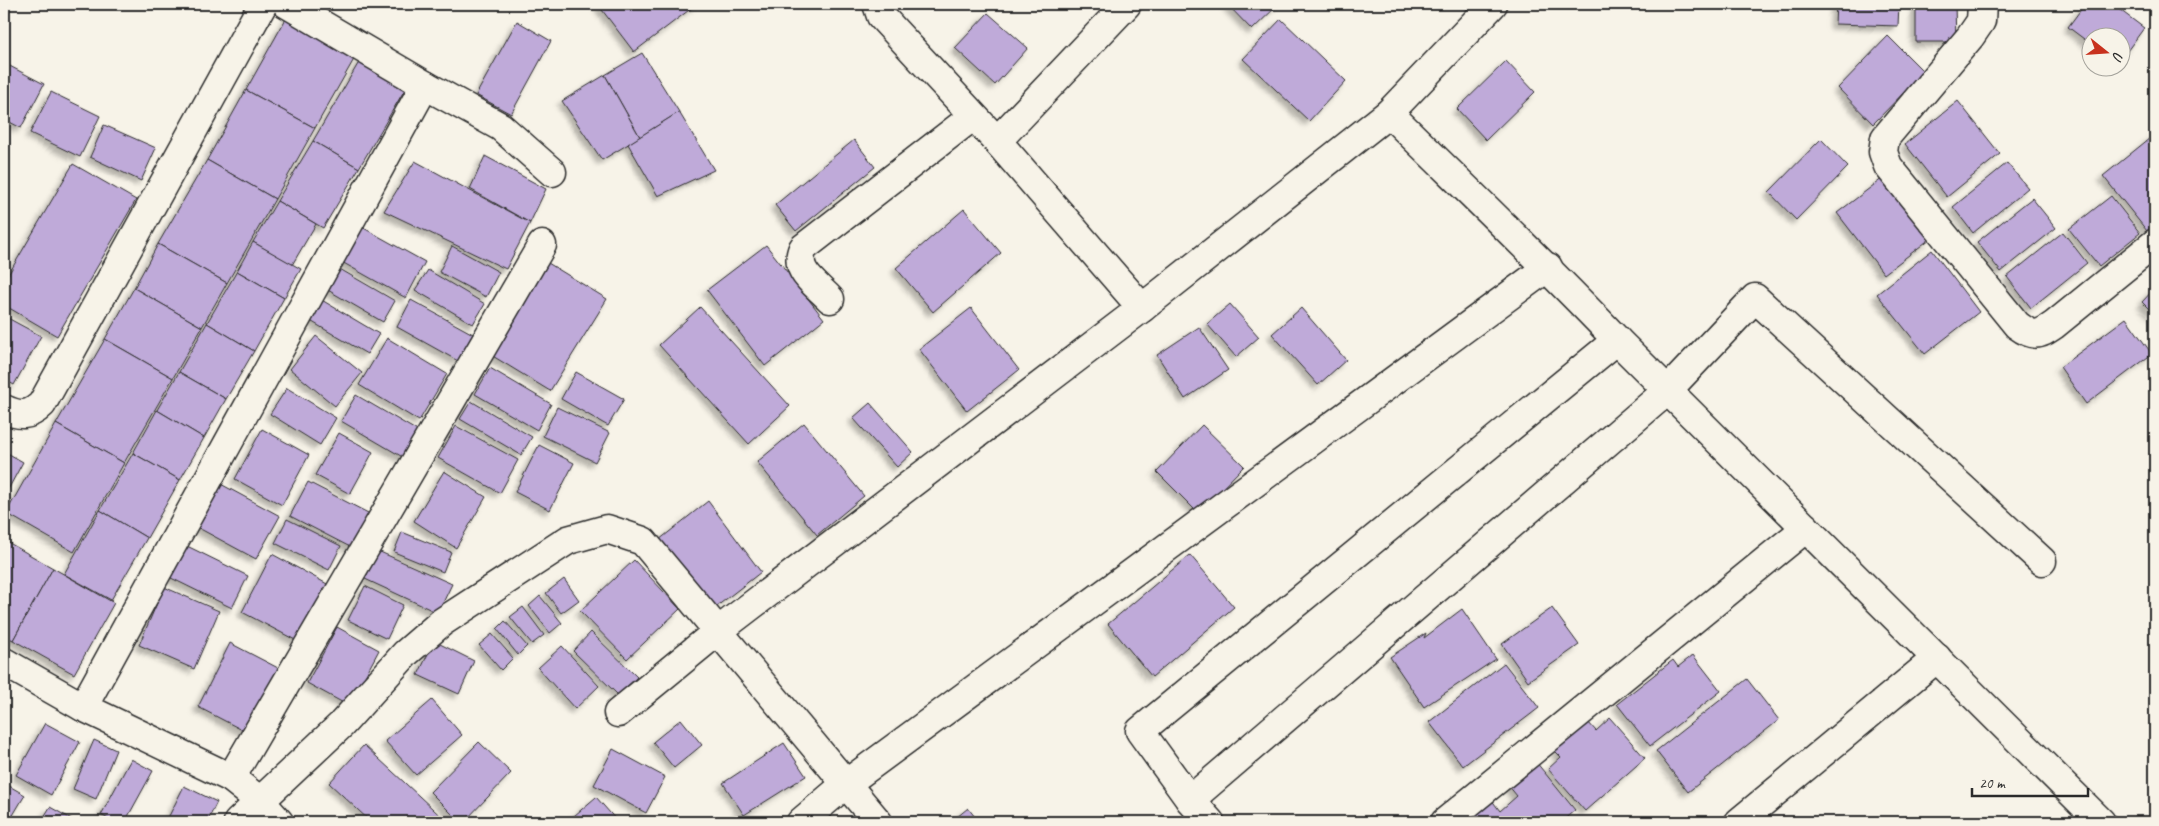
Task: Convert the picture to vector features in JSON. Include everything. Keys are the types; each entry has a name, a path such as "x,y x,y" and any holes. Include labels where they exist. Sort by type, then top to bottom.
{"street":[{"path":"4,409 15,414 25,415 35,411 42,404 263,4"},
{"path":"287,4 321,12 425,85 500,126 552,172"},
{"path":"877,4 882,16 997,141 1142,308"},
{"path":"997,141 1127,4"},
{"path":"618,713 718,631 1142,308 1389,113 1493,4"},
{"path":"1982,4 1981,21 1970,37 1886,138 1883,152 1888,166 2017,325 2028,333 2036,334 2054,325 2155,242"},
{"path":"83,707 425,85"},
{"path":"1389,113 1498,221 1548,267 1667,391 2101,822"},
{"path":"830,299 802,269 799,257 803,248 972,116"},
{"path":"231,778 542,246"},
{"path":"801,822 847,783 1548,267"},
{"path":"1190,800 1667,391 1755,298 2042,561"},
{"path":"1210,822 1190,800 1140,731 1617,340"},
{"path":"1445,822 1806,528"},
{"path":"238,822 341,726 406,653 442,622 568,540 607,529 643,541 878,822"},
{"path":"1739,822 1937,658"},
{"path":"4,662 83,707 231,778 260,801 279,822"}],"building":[{"path":"601,4 697,4 634,52 599,6"},
{"path":"1227,4 1279,4 1252,30"},
{"path":"1836,4 1899,4 1898,26 1835,24"},
{"path":"1916,4 1955,4 1956,42 1916,42"},
{"path":"2085,4 2112,4 2144,28 2132,44 2132,28 2082,28 2082,38 2068,27"},
{"path":"988,13 1028,48 995,85 955,48"},
{"path":"288,15 357,54 315,128 246,90"},
{"path":"1281,19 1346,81 1309,121 1243,59"},
{"path":"517,21 551,41 511,114 476,95"},
{"path":"1888,36 1924,72 1873,124 1838,88"},
{"path":"642,53 679,112 640,137 605,75"},
{"path":"362,57 408,84 359,168 313,141"},
{"path":"1506,61 1535,92 1486,140 1457,109"},
{"path":"4,63 44,84 21,128 4,119"},
{"path":"605,75 640,137 602,160 562,101"},
{"path":"246,90 315,128 275,199 207,160"},
{"path":"51,92 100,116 80,157 30,133"},
{"path":"1958,101 2000,154 1947,197 1905,144"},
{"path":"679,112 714,170 658,196 628,144"},
{"path":"104,125 156,148 141,181 90,157"},
{"path":"2155,134 2155,224 2147,231 2103,176"},
{"path":"1821,139 1848,167 1796,220 1769,192"},
{"path":"854,140 875,167 796,231 775,205"},
{"path":"313,141 359,168 323,228 277,201"},
{"path":"485,156 546,189 530,223 470,189"},
{"path":"207,160 275,199 227,283 158,244"},
{"path":"415,161 530,223 506,269 384,211"},
{"path":"2007,163 2028,188 1973,233 1953,207"},
{"path":"73,164 136,200 57,336 4,305 4,282"},
{"path":"1883,178 1930,239 1884,274 1837,213"},
{"path":"2111,196 2140,233 2099,266 2069,229"},
{"path":"2032,198 2056,228 2001,272 1977,242"},
{"path":"277,201 316,224 292,265 253,242"},
{"path":"964,209 1001,253 933,312 896,268"},
{"path":"360,226 425,262 406,298 340,261"},
{"path":"2063,232 2087,263 2031,308 2007,277"},
{"path":"253,242 301,269 284,298 237,271"},
{"path":"158,244 227,283 202,327 134,288"},
{"path":"766,245 824,319 765,366 707,290"},
{"path":"452,246 499,272 486,297 439,272"},
{"path":"1932,250 1979,312 1925,354 1877,294"},
{"path":"548,263 607,299 550,391 491,355"},
{"path":"338,268 395,301 383,322 326,289"},
{"path":"428,270 485,304 473,324 415,290"},
{"path":"237,271 284,298 254,351 207,323"},
{"path":"134,288 202,327 173,378 105,339"},
{"path":"2155,288 2155,315 2142,302"},
{"path":"320,299 379,334 367,354 307,319"},
{"path":"411,300 473,334 458,361 397,327"},
{"path":"1230,304 1259,337 1236,357 1207,324"},
{"path":"700,307 790,406 749,444 659,345"},
{"path":"971,308 1019,370 967,411 919,349"},
{"path":"1301,308 1346,360 1318,385 1272,334"},
{"path":"4,316 41,336 14,385 4,379"},
{"path":"2126,318 2152,354 2086,404 2060,367"},
{"path":"207,323 254,351 226,399 179,372"},
{"path":"1199,327 1228,370 1185,399 1157,355"},
{"path":"316,336 362,373 335,406 290,369"},
{"path":"387,338 447,374 419,421 359,385"},
{"path":"105,339 173,378 124,463 56,424"},
{"path":"490,368 551,404 537,430 475,394"},
{"path":"179,372 226,399 204,438 157,410"},
{"path":"576,372 624,399 608,426 561,399"},
{"path":"287,388 336,418 320,445 270,414"},
{"path":"356,395 421,433 406,459 341,421"},
{"path":"471,401 532,437 521,455 460,419"},
{"path":"870,403 913,452 897,467 853,418"},
{"path":"557,407 610,433 595,462 543,436"},
{"path":"157,410 204,438 180,480 133,453"},
{"path":"804,423 864,496 817,535 757,462"},
{"path":"56,424 124,463 74,552 6,513"},
{"path":"1202,425 1244,466 1198,513 1157,472"},
{"path":"456,426 518,460 500,493 438,458"},
{"path":"262,429 309,455 282,505 235,479"},
{"path":"339,433 373,452 350,494 315,475"},
{"path":"539,445 574,463 550,510 515,492"},
{"path":"4,451 23,462 4,497"},
{"path":"133,453 180,480 147,538 100,510"},
{"path":"444,471 486,497 456,548 414,521"},
{"path":"217,482 280,516 256,559 193,525"},
{"path":"308,482 372,515 354,549 290,516"},
{"path":"708,501 761,572 712,610 659,540"},
{"path":"100,510 147,538 111,600 64,574"},
{"path":"287,519 341,546 329,570 275,543"},
{"path":"402,532 451,552 443,572 394,552"},
{"path":"4,540 53,568 13,640 4,635"},
{"path":"183,544 248,576 232,608 167,576"},
{"path":"378,551 452,584 438,613 365,579"},
{"path":"272,554 329,585 299,642 242,612"},
{"path":"1190,555 1234,607 1152,677 1108,624"},
{"path":"634,560 680,609 627,659 580,611"},
{"path":"53,568 114,603 74,674 13,640"},
{"path":"564,579 579,600 561,613 546,593"},
{"path":"365,586 403,605 387,639 348,620"},
{"path":"164,587 219,611 194,669 139,645"},
{"path":"540,596 562,623 550,633 529,606"},
{"path":"523,607 544,635 532,644 510,617"},
{"path":"1552,608 1579,645 1528,681 1502,644"},
{"path":"1462,609 1496,659 1424,707 1390,657 1426,633 1424,638"},
{"path":"505,621 527,646 518,655 497,629"},
{"path":"337,627 379,650 349,706 307,683"},
{"path":"591,632 637,677 618,695 573,651"},
{"path":"492,634 513,658 501,670 479,645"},
{"path":"434,641 474,661 459,694 418,675"},
{"path":"230,643 280,669 248,733 198,707"},
{"path":"562,646 599,686 575,709 538,668"},
{"path":"1693,655 1721,691 1650,746 1617,704 1673,660 1678,667"},
{"path":"1504,663 1539,708 1463,766 1429,722"},
{"path":"1747,679 1779,720 1688,792 1656,751"},
{"path":"432,700 462,735 416,775 385,741"},
{"path":"1610,718 1645,758 1585,811 1548,769 1561,757 1555,751 1588,722 1596,731"},
{"path":"681,719 702,745 674,768 653,742"},
{"path":"45,723 80,742 51,795 16,775"},
{"path":"94,740 116,750 96,799 73,789"},
{"path":"479,742 511,773 464,822 460,822 430,792"},
{"path":"784,743 806,776 744,815 723,783"},
{"path":"364,745 447,822 371,822 329,783"},
{"path":"613,749 665,777 646,813 594,785"},
{"path":"131,759 153,771 125,822 114,822 101,815"},
{"path":"1536,762 1575,810 1561,822 1463,822 1491,799 1500,811 1517,796 1508,785"},
{"path":"4,783 25,795 9,822 4,822"},
{"path":"184,786 217,802 207,822 166,822"},
{"path":"596,797 618,822 567,822"},
{"path":"50,807 77,822 41,822"},
{"path":"968,808 979,822 951,822"}]}
